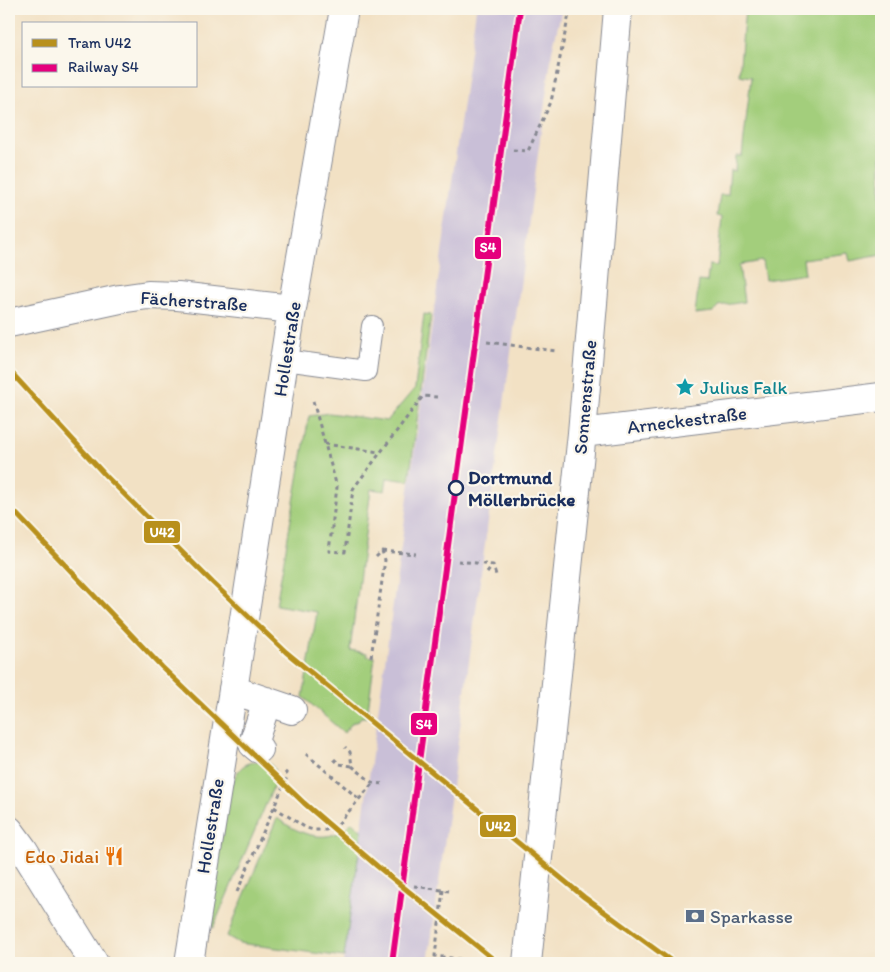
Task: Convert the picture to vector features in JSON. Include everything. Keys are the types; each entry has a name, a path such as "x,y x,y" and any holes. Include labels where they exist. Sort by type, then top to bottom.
{"street":[{"name":"Hollestraße","path":"190,963 193,932 233,690 292,309 344,9"},
{"name":"Sonnenstraße","path":"527,963 582,433 618,9"},
{"name":"Fächerstraße","path":"9,323 120,299 148,295 178,296 292,309"},
{"name":"Arneckestraße","path":"582,433 881,396"},
{"path":"233,690 280,706 253,744 259,749"},
{"path":"9,830 23,849 94,963"}],"lane":[{"path":"285,360 366,371 372,326"}],"path":[{"path":"513,150 528,151 551,102 570,9"},
{"path":"487,342 553,351"},
{"path":"312,398 337,487 329,550 345,552 353,489 423,396 437,397"},
{"path":"326,444 379,452"},
{"path":"382,551 416,554"},
{"path":"375,558 382,551"},
{"path":"371,657 385,560 382,551"},
{"path":"458,561 493,565"},
{"path":"487,573 493,565"},
{"path":"493,565 496,575"},
{"path":"345,747 350,752 352,766"},
{"path":"306,754 359,799"},
{"path":"334,759 340,764 352,766 373,783 385,784"},
{"path":"236,894 288,774 282,769"},
{"path":"274,807 306,828 320,830 330,828 338,824 373,783"},
{"path":"414,886 449,891"},
{"path":"443,890 435,956 491,963"}],"shaded area":[{"path":"476,9 562,9 552,51 428,963 343,963"}],"green space":[{"path":"745,9 881,9 881,255 850,261 848,253 803,259 805,274 765,280 762,261 739,265 744,302 718,306 713,312 695,314 699,281 707,282 709,265 717,266 722,217 717,216 720,195 728,195 730,170 735,171 736,156 742,156 751,77 739,75"},
{"path":"424,314 431,315 409,481 387,478 385,491 371,489 350,650 367,653 367,656 375,657 367,717 361,717 357,722 353,722 344,733 303,697 317,612 276,605 309,416 329,413 387,421 415,388"},
{"path":"266,760 274,768 275,783 213,928 207,923 229,790 238,771 251,763"},
{"path":"277,818 295,829 315,836 334,834 343,830 352,822 362,831 344,957 239,943 227,936"}],"tram line":[{"name":"U42","path":"9,370 106,476 213,583 286,652 584,897 674,963"},
{"name":"U42","path":"9,506 162,667 304,803 377,866 498,963"}],"rail line":[{"name":"S4","path":"392,963 520,9"}],"place":[{"name":"Julius Falk","path":"685,387"},
{"name":"Dortmund Möllerbrücke","path":"456,488"},
{"name":"Edo Jidai","path":"114,856"},
{"name":"Sparkasse","path":"695,916"}]}
